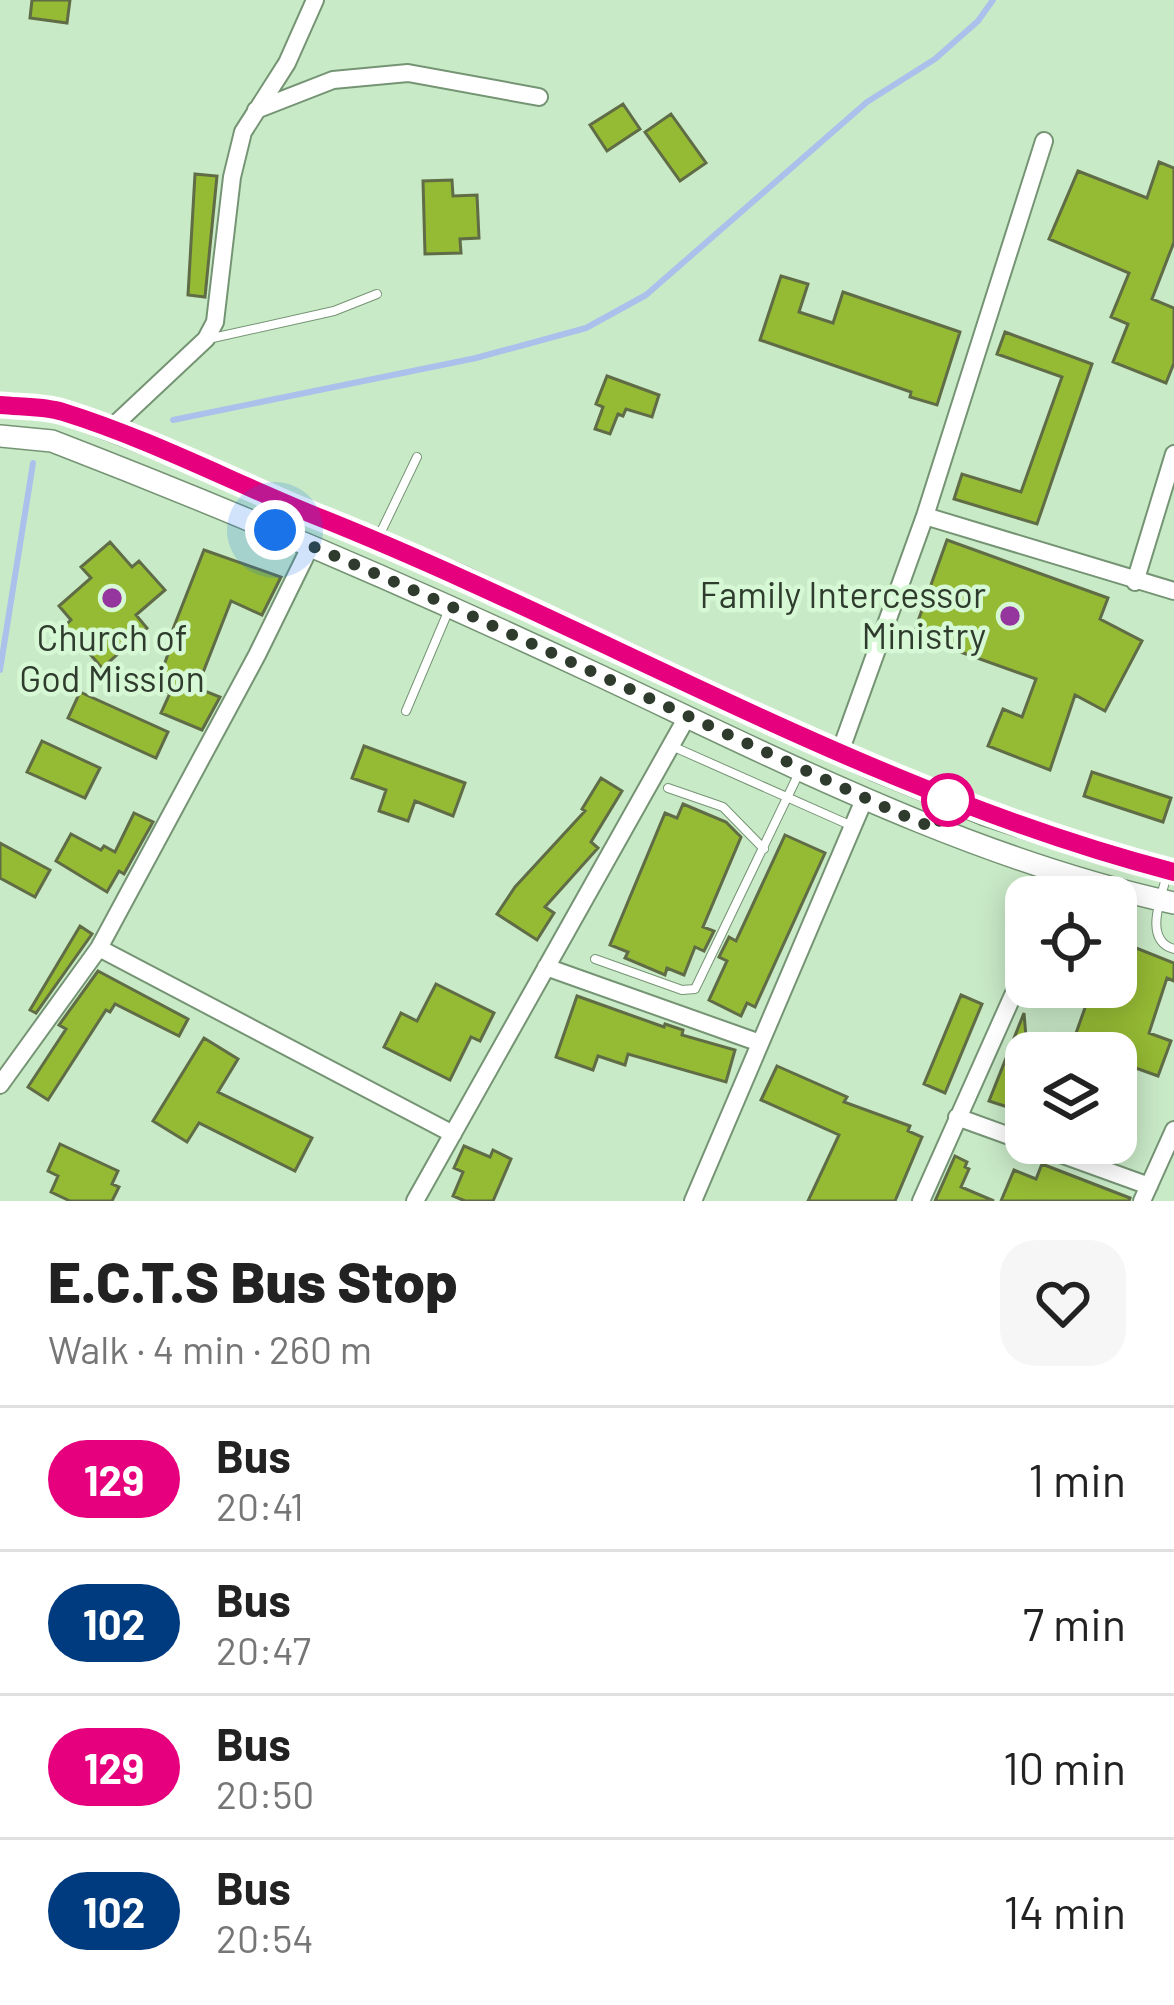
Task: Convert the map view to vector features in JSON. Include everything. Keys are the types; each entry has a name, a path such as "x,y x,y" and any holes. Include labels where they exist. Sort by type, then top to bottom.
{"main road":[{"path":"0,405 59,410 377,539 983,814 1171,871"},
{"path":"0,436 52,441 311,545 864,800 972,843 1167,902"}],"street":[{"path":"109,430 206,339 219,307 232,177 243,133 287,63 315,0"},
{"path":"255,110 333,80 408,73 539,97"},
{"path":"840,752 925,516 1044,141"},
{"path":"1136,582 1174,454"},
{"path":"925,516 1174,591"},
{"path":"0,1085 99,948 311,545"},
{"path":"415,1201 687,716"},
{"path":"693,1201 864,800"},
{"path":"99,948 453,1134"},
{"path":"546,967 760,1043"},
{"path":"921,1201 1007,1008"},
{"path":"957,1117 1005,1134"},
{"path":"1079,1164 1146,1193 1174,1130"}],"lane":[{"path":"206,339 334,311 376,294"},
{"path":"377,539 417,457"},
{"path":"406,711 450,606"},
{"path":"669,745 854,826"},
{"path":"595,959 682,990 695,989 802,768"},
{"path":"668,788 712,800 764,849"},
{"path":"1171,871 1157,940 1174,950"}],"building":[{"path":"32,0 70,0 67,23 30,18"},
{"path":"623,104 640,129 607,151 590,125"},
{"path":"671,114 706,163 680,181 645,132"},
{"path":"1159,162 1174,168 1174,242 1152,299 1174,308 1174,363 1166,383 1113,362 1128,324 1111,317 1129,273 1049,239 1078,171 1147,198"},
{"path":"195,174 217,176 205,297 188,295"},
{"path":"452,180 453,196 477,195 479,238 460,239 461,253 425,254 423,181"},
{"path":"781,276 808,284 799,312 833,323 843,292 960,332 937,405 760,340"},
{"path":"1005,332 1092,364 1037,524 954,499 962,474 1021,492 1062,377 997,354"},
{"path":"607,376 659,395 652,417 626,409 623,416 618,414 610,434 595,429 603,407 596,404"},
{"name":"Family Intercessor Ministry","path":"947,540 1108,598 1100,619 1142,641 1105,711 1075,695 1050,770 988,746 1003,709 1022,717 1036,679 913,635"},
{"name":"Church of God Mission","path":"110,542 132,567 139,561 165,590 136,615 147,628 102,668 83,646 76,653 58,632 71,620 59,606 91,578 81,567"},
{"path":"204,550 281,577 262,615 231,601 197,688 220,697 202,730 161,713 170,693 156,688 168,654 164,652"},
{"path":"80,692 168,732 156,758 68,718"},
{"path":"42,741 100,768 85,798 27,772"},
{"path":"364,746 465,783 453,816 415,801 408,821 379,811 386,790 352,778"},
{"path":"1092,772 1171,798 1163,822 1084,796"},
{"path":"601,778 622,791 591,842 598,848 545,907 554,913 537,940 497,914 515,887 585,811"},
{"path":"683,804 726,822 741,837 703,927 714,931 704,951 695,947 684,975 667,968 665,975 625,958 628,952 610,945 665,813 677,818"},
{"path":"134,813 153,822 124,874 119,871 107,892 56,861 71,834 115,852"},
{"path":"785,835 825,853 755,1007 747,1003 741,1016 709,1000 727,961 719,957 729,937 736,941"},
{"path":"0,843 50,870 35,897 0,878"},
{"path":"80,926 92,934 36,1013 30,1010"},
{"path":"1137,948 1174,963 1174,981 1167,978 1149,1033 1171,1041 1158,1076 1137,1068 1137,1032 1076,1032 1085,1008 1137,1008"},
{"path":"98,971 188,1019 179,1036 115,1004 110,1012 106,1010 48,1100 28,1087 66,1029 59,1025"},
{"path":"436,984 494,1013 480,1041 471,1037 450,1080 384,1047 401,1013 417,1021"},
{"path":"961,995 982,1004 945,1093 924,1084"},
{"path":"577,996 735,1050 726,1082 628,1054 625,1065 598,1056 593,1070 556,1057"},
{"path":"204,1038 238,1059 218,1092 312,1138 295,1171 199,1123 187,1142 153,1121"},
{"path":"1005,1061 1005,1106 989,1101"},
{"path":"777,1066 847,1097 844,1102 910,1126 908,1131 922,1137 895,1201 808,1201 839,1135 761,1100"},
{"path":"60,1144 118,1171 112,1184 119,1187 112,1201 70,1201 51,1192 58,1176 48,1171"},
{"path":"464,1146 490,1157 493,1150 511,1159 493,1201 453,1196 463,1172 454,1168"},
{"path":"955,1156 967,1162 969,1169 961,1187 994,1201 935,1201"},
{"path":"1042,1164 1130,1198 1001,1201 1014,1170 1036,1179"}],"waterway":[{"path":"173,420 476,358 586,328 646,295 867,102 935,59 978,21 993,0"},
{"path":"0,670 33,463"}],"bus line":[{"name":"129","path":"0,405 59,410 180,457 464,578 878,771 983,814 1174,872"}],"place":[{"name":"Church of God Mission","path":"112,598"},
{"name":"Family Intercessor Ministry","path":"1010,616"}],"route":[{"path":"275,530 936,829 948,800"}]}
